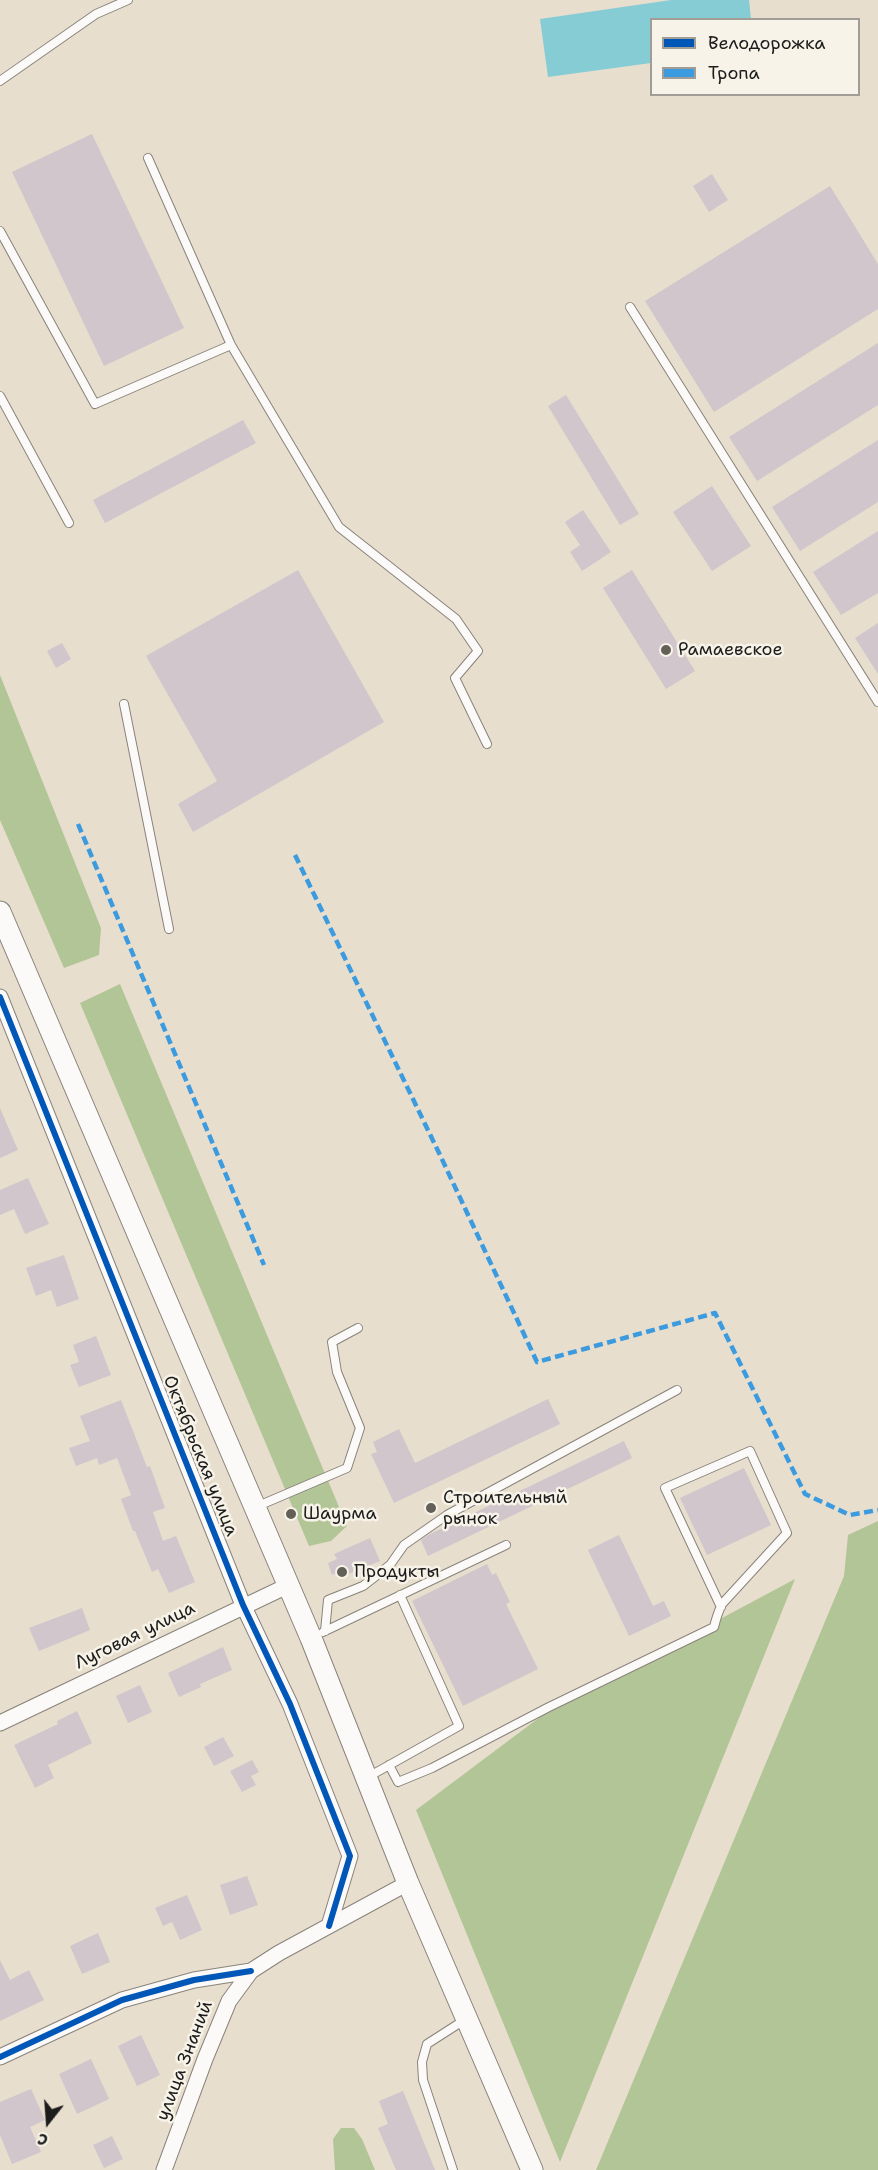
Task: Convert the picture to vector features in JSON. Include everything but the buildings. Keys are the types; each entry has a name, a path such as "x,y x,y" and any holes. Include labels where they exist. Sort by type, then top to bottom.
{"main road":[{"path":"0,912 287,1586 318,1635 366,1778 408,1883 532,2170"}],"street":[{"name":"Октябрьская улица","path":"0,997 243,1605 290,1704 350,1856 329,1926"},
{"name":"Луговая улица","path":"0,1723 243,1605 287,1586"},
{"name":"улица Знаний","path":"164,2170 229,2001 251,1971 279,1953 408,1883"},
{"path":"0,2057 122,2000 194,1980 251,1971"}],"lane":[{"path":"0,81 96,14 128,0"},
{"path":"148,158 231,345 339,527 456,619 478,651 455,678 487,744"},
{"path":"0,231 95,404 231,345"},
{"path":"630,306 878,702"},
{"path":"0,396 69,523"},
{"path":"124,704 169,929"},
{"path":"254,1508 346,1468 360,1428 337,1372 332,1342 358,1328"},
{"path":"318,1635 328,1600 363,1586 390,1564 404,1545 447,1515 677,1390"},
{"path":"388,1765 398,1782 432,1768 549,1707 714,1627 721,1607 787,1533 750,1451 665,1488 721,1607"},
{"path":"318,1635 506,1545"},
{"path":"366,1778 459,1726 400,1596"},
{"path":"453,2170 423,2080 422,2062 427,2044 467,2018"}],"green space":[{"path":"0,675 101,928 99,955 64,968 0,820"},
{"path":"120,984 347,1526 331,1541 309,1546 80,1003"},
{"path":"878,1521 878,2170 596,2170 844,1576 848,1535"},
{"path":"795,1579 560,2162 416,1810 548,1711"},
{"path":"341,2128 354,2128 362,2139 375,2170 335,2170 333,2139"}],"water":[{"path":"671,0 749,0 751,18 650,18 650,63 548,77 540,19"}],"marked path":[{"path":"78,824 264,1265"},
{"path":"295,855 537,1362 715,1313 805,1494 850,1515 878,1510"}],"cycle path":[{"path":"0,997 243,1605 290,1704 350,1856 329,1926"},
{"path":"0,2057 122,2000 194,1980 251,1971"}],"place":[{"name":"Рамаевское","path":"666,650"},
{"name":"Строительный рынок","path":"431,1508"},
{"name":"Шаурма","path":"291,1514"},
{"name":"Продукты","path":"342,1572"}]}
